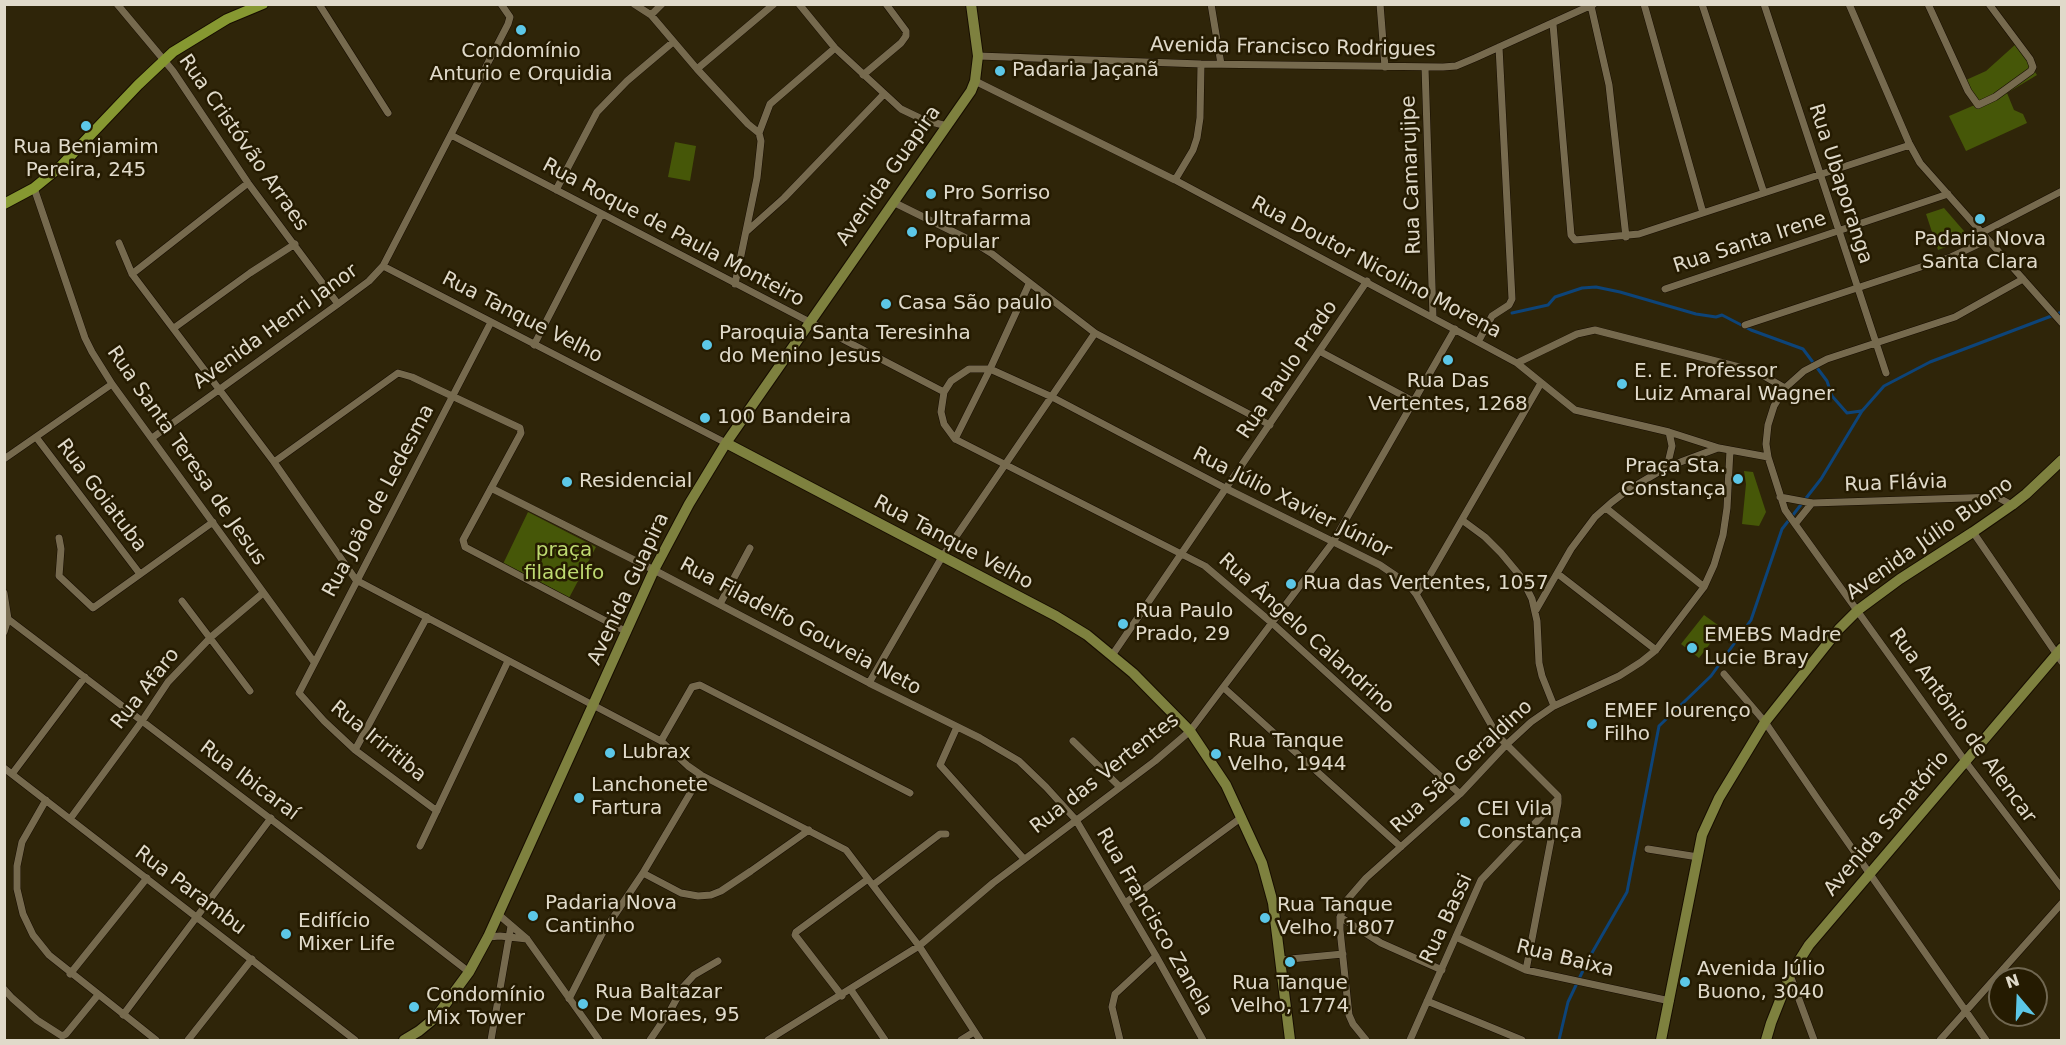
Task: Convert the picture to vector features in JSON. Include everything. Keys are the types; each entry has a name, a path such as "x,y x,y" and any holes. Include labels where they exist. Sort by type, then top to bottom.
{"main road":[{"path":"4,204 34,188 61,166 164,60 205,31 263,4"}],"street":[{"name":"Rua Cristóvão Arraes","path":"117,4 164,60 248,183 338,304"},
{"path":"319,4 388,113"},
{"name":"Avenida Henri Janor","path":"152,438 338,304 369,281 383,267 508,24 510,17 501,4"},
{"path":"634,4 651,15 697,69 759,133"},
{"path":"651,15 662,4"},
{"path":"697,69 774,4"},
{"path":"798,4 835,48 901,109 912,115 947,126"},
{"path":"863,75 901,43 906,36 903,26 886,4"},
{"name":"Avenida Guapira","path":"404,1041 436,1017 468,972 488,937 654,570 689,504 726,443 947,126 975,81 978,56 971,4"},
{"path":"1211,4 1221,64"},
{"path":"1380,4 1385,67"},
{"path":"1644,4 1703,213"},
{"path":"1702,4 1764,193"},
{"name":"Rua Ubaporanga","path":"1764,4 1856,288 1886,373"},
{"path":"1849,4 1920,163 2061,323"},
{"path":"1928,4 1968,91 1978,105 1995,97 2028,74 2033,63 1989,4"},
{"path":"1592,5 1609,85 1626,237"},
{"name":"Avenida Francisco Rodrigues","path":"978,56 1201,64 1456,66 1592,5"},
{"path":"1553,24 1571,235 1575,240 1626,237 1821,176 1910,145"},
{"path":"556,190 597,112 627,81 673,42"},
{"path":"1478,342 1492,316 1509,305 1512,299 1499,47"},
{"path":"735,284 761,152 759,133 770,104 835,48"},
{"path":"1175,180 1193,150 1197,138 1200,118 1201,64"},
{"name":"Rua Camarujipe","path":"1425,67 1433,317"},
{"name":"Rua Doutor Nicolino Morena","path":"975,81 1175,180 1367,281 1517,363 1568,405 1584,413 1669,432 1719,448 1768,457"},
{"path":"746,232 784,198 884,94"},
{"name":"Rua Roque de Paula Monteiro","path":"451,135 944,392"},
{"path":"132,274 248,183"},
{"name":"Rua Santa Teresa de Jesus","path":"34,188 85,338 112,384 314,662"},
{"path":"1981,233 2061,191"},
{"name":"Rua Santa Irene","path":"1665,289 1948,194"},
{"path":"893,202 970,240 991,253 1095,333 1270,425"},
{"path":"534,345 601,215"},
{"path":"1745,325 1962,253 1988,240"},
{"path":"119,243 132,274 274,462 356,580 661,741 701,775 846,850 919,946 980,1041"},
{"path":"174,328 242,278 295,244"},
{"name":"Rua Tanque Velho","path":"383,267 1056,616 1113,654 1190,731 1215,767 1242,817 1262,863 1269,886 1290,1041"},
{"path":"1517,363 1577,334 1595,330 1743,368 1764,376 1785,388 1804,371 1819,362 1955,317 2023,279"},
{"name":"Rua Paulo Prado","path":"1113,654 1321,352 1367,281"},
{"path":"990,369 976,368 963,372 951,381 944,392 941,405 942,418 956,439 990,369 1029,284"},
{"name":"Rua João de Ledesma","path":"300,696 299,690 491,322"},
{"name":"Rua das Vertentes","path":"768,1041 919,946 1024,859 1155,761 1190,731 1333,542 1455,329"},
{"path":"869,683 942,557 1095,333"},
{"path":"1321,352 1413,401"},
{"name":"Rua Júlio Xavier Júnior","path":"990,369 1052,397 1400,578 1416,594 1497,735 1505,746 1556,793 1558,801"},
{"path":"274,462 398,373 412,377 452,396 521,430 463,540 465,547 627,632"},
{"path":"1416,594 1427,580 1541,383"},
{"path":"4,459 112,384"},
{"name":"Rua Antônio de Alencar","path":"1785,388 1774,406 1768,425 1766,444 1783,506 1965,760 2061,888"},
{"path":"1667,467 1672,446 1669,432"},
{"name":"Rua Goiatuba","path":"36,437 140,574"},
{"name":"Rua Ângelo Calandrino","path":"956,439 1205,566 1272,623 1460,794"},
{"path":"1536,610 1571,549 1606,507 1628,489 1667,467 1719,448"},
{"name":"Rua São Geraldino","path":"1340,917 1347,900 1355,889 1460,794 1505,746 1534,720 1554,706 1619,676 1656,650 1704,587 1713,566 1723,536 1730,450"},
{"name":"Avenida Júlio Buono","path":"1661,1041 1702,834 1711,812 1765,722 1839,629 1858,610 1900,579 2012,505 2061,459"},
{"name":"Rua Filadelfo Gouveia Neto","path":"491,488 1001,749 1019,761 1076,820"},
{"name":"Rua Flávia","path":"1780,497 1810,502 1997,497 2012,505"},
{"path":"1794,523 1810,502"},
{"path":"1606,507 1704,587"},
{"path":"1462,520 1485,537 1512,565 1526,586 1536,610 1539,663 1554,706"},
{"path":"59,538 60,576 90,607 95,607 213,522"},
{"path":"1973,532 2060,654"},
{"path":"720,604 750,548"},
{"path":"1558,574 1656,650"},
{"path":"4,593 8,619 4,632"},
{"name":"Rua Afaro","path":"70,819 168,682 211,637 263,593"},
{"path":"182,601 250,691"},
{"path":"355,750 427,617"},
{"name":"Rua Ibicaraí","path":"8,619 271,818 468,972"},
{"name":"Avenida Sanatório","path":"1766,1041 1790,975 1809,945 1965,760 2060,654"},
{"path":"420,846 508,661"},
{"path":"1724,674 1765,722 1986,1041"},
{"path":"12,774 85,677"},
{"path":"661,741 692,687 700,685 910,793"},
{"path":"1224,688 1401,847"},
{"name":"Rua Iriritiba","path":"300,696 355,750 437,811"},
{"path":"957,727 940,765 1024,859"},
{"path":"1073,741 1120,787"},
{"name":"Rua Parambu","path":"4,768 355,1041"},
{"path":"569,999 602,934 643,873 701,775"},
{"path":"46,800 22,842 17,866 17,889 23,914 33,935 49,955 156,1041"},
{"path":"1526,970 1558,801"},
{"name":"Rua Bassi","path":"1410,1041 1481,880 1558,801"},
{"path":"1125,903 1242,817"},
{"path":"123,1015 271,818"},
{"name":"Rua Francisco Zanela","path":"1076,820 1203,1041"},
{"path":"643,873 681,893 698,896 711,895 751,872 809,830"},
{"path":"842,996 795,932 940,834 946,834"},
{"path":"1648,849 1698,857"},
{"path":"70,974 147,878"},
{"path":"1940,1041 2061,903"},
{"path":"499,915 527,939 599,1041"},
{"path":"1340,917 1349,1015 1366,1041"},
{"path":"1340,917 1381,943 1442,970"},
{"path":"491,1041 511,926"},
{"path":"488,937 527,939"},
{"name":"Rua Baixa","path":"1456,938 1526,970 1670,1001"},
{"path":"1280,960 1342,954"},
{"path":"1120,1041 1112,1007 1115,994 1156,956"},
{"path":"188,1041 252,959"},
{"path":"650,1041 683,987 694,975 718,961"},
{"path":"1790,975 1814,1041"},
{"path":"4,989 37,1020 62,1036 84,1014 98,995"},
{"path":"851,990 885,1041"},
{"path":"1427,1001 1522,1041"},
{"path":"961,1041 975,1032"}],"green space":[{"path":"2016,44 2037,75 2007,93 2014,110 2023,114 2027,123 1966,151 1949,116 1977,104 1966,80 1986,71"},
{"path":"675,142 696,146 690,181 668,177"},
{"path":"1944,208 1970,238 1938,250 1926,214"},
{"path":"1744,471 1753,472 1766,512 1759,526 1742,524 1746,484"},
{"name":"praça filadelfo","path":"528,512 596,547 569,598 533,578 543,557 531,577 503,564"},
{"path":"1704,615 1722,628 1699,658 1681,644"}],"waterway":[{"path":"1512,313 1548,305 1555,297 1582,288 1596,287 1696,314 1716,317 1722,315 1751,330 1803,349 1827,381 1832,396 1847,413 1861,411"},
{"path":"1559,1040 1568,1002 1589,958 1627,892 1659,726 1711,676 1751,620 1782,529 1821,479 1862,411 1884,386 1930,362 2062,312"}],"place":[{"name":"Condomínio Anturio e Orquidia","path":"521,30"},
{"name":"Padaria Jaçanã","path":"1000,71"},
{"name":"Rua Benjamim Pereira, 245","path":"86,126"},
{"name":"Pro Sorriso","path":"931,194"},
{"name":"Padaria Nova Santa Clara","path":"1980,219"},
{"name":"Ultrafarma Popular","path":"912,232"},
{"name":"Casa São paulo","path":"886,304"},
{"name":"Paroquia Santa Teresinha do Menino Jesus","path":"707,345"},
{"name":"Rua Das Vertentes, 1268","path":"1448,360"},
{"name":"E. E. Professor Luiz Amaral Wagner","path":"1622,384"},
{"name":"100 Bandeira","path":"705,418"},
{"name":"Praça Sta. Constança","path":"1738,479"},
{"name":"Residencial","path":"567,482"},
{"name":"Rua das Vertentes, 1057","path":"1291,584"},
{"name":"Rua Paulo Prado, 29","path":"1123,624"},
{"name":"EMEBS Madre Lucie Bray","path":"1692,648"},
{"name":"EMEF lourenço Filho","path":"1592,724"},
{"name":"Lubrax","path":"610,753"},
{"name":"Rua Tanque Velho, 1944","path":"1216,754"},
{"name":"Lanchonete Fartura","path":"579,798"},
{"name":"CEI Vila Constança","path":"1465,822"},
{"name":"Padaria Nova Cantinho","path":"533,916"},
{"name":"Rua Tanque Velho, 1807","path":"1265,918"},
{"name":"Edifício Mixer Life","path":"286,934"},
{"name":"Rua Tanque Velho, 1774","path":"1290,962"},
{"name":"Avenida Júlio Buono, 3040","path":"1685,982"},
{"name":"Rua Baltazar De Moraes, 95","path":"583,1004"},
{"name":"Condomínio Mix Tower","path":"414,1007"}]}
